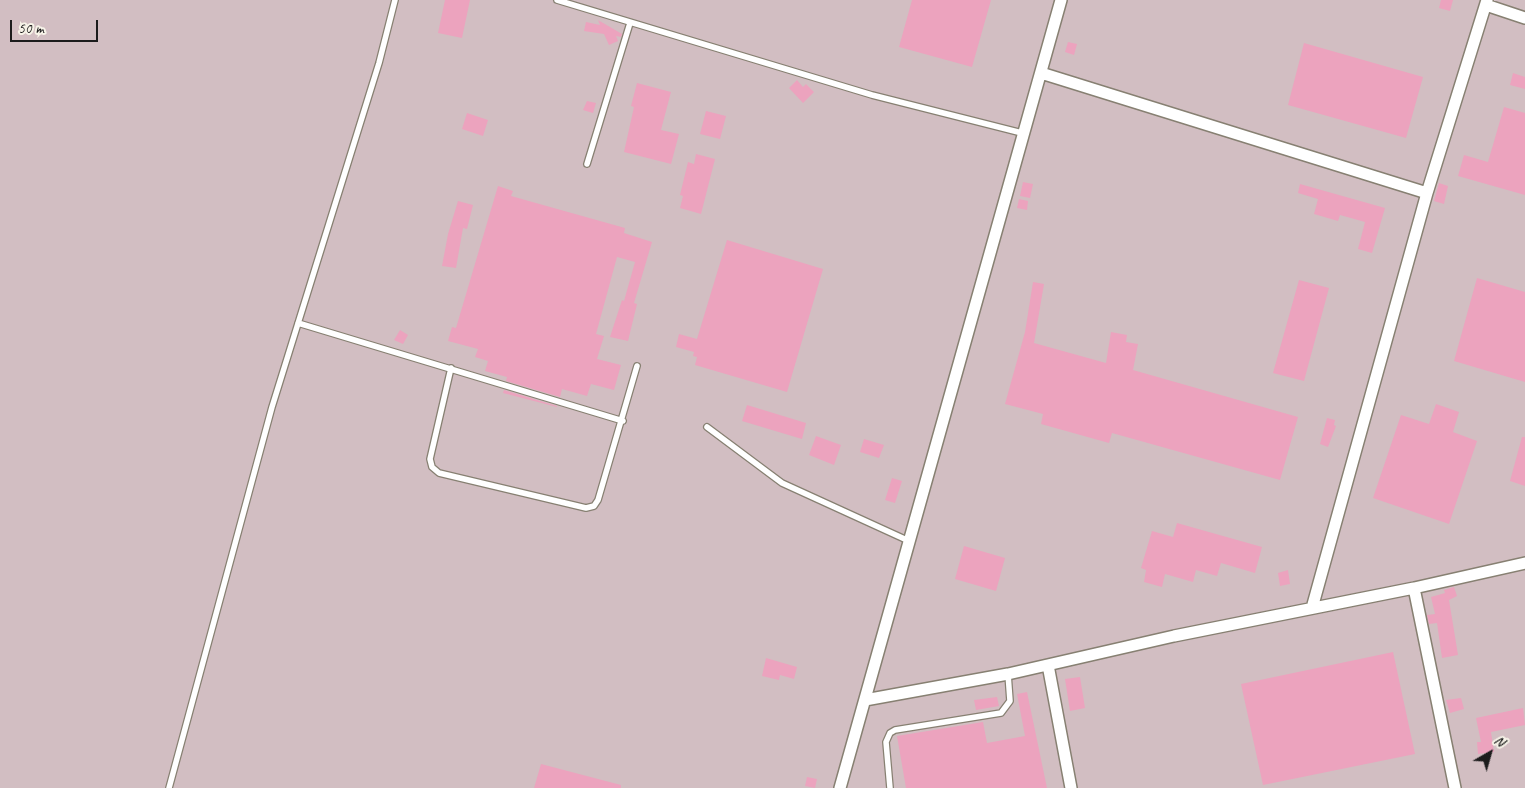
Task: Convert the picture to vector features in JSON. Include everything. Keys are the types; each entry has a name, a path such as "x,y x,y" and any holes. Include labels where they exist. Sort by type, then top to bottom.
{"street":[{"path":"840,788 1022,133 1061,0"},
{"path":"1312,608 1426,193 1487,3 1525,18"},
{"path":"1041,73 1426,193"},
{"path":"866,700 1048,666 1174,636 1414,588 1525,563"},
{"path":"1414,588 1455,788"},
{"path":"1048,666 1071,788"}],"lane":[{"path":"169,788 272,406 379,63 394,0"},
{"path":"557,0 630,24 872,94 1022,133"},
{"path":"587,164 630,24"},
{"path":"298,323 623,421"},
{"path":"451,368 430,458 432,468 439,473 586,508 594,506 598,500 623,421 637,366"},
{"path":"707,427 782,483 909,541"},
{"path":"890,788 886,742 890,733 895,730 1001,713 1010,701 1008,674"}],"shaded area":[{"path":"0,0 1525,0 1525,788 0,788"}],"building":[{"path":"445,0 470,0 462,38 438,33"},
{"path":"912,0 991,0 972,67 899,47"},
{"path":"1441,0 1453,0 1450,11 1439,8"},
{"path":"598,20 622,34 621,37 616,36 618,41 609,45 604,34 584,31 586,22 600,25"},
{"path":"1068,42 1077,44 1074,55 1065,52"},
{"path":"1304,43 1423,77 1406,138 1288,105"},
{"path":"1513,73 1525,77 1525,89 1510,85"},
{"path":"797,80 803,87 806,84 814,92 803,103 789,88"},
{"path":"637,83 671,92 661,130 679,134 671,164 624,152 634,107 631,106"},
{"path":"587,101 596,103 593,113 583,110"},
{"path":"1504,107 1525,113 1525,195 1458,176 1464,155 1488,162"},
{"path":"706,111 726,116 720,139 700,134"},
{"path":"467,113 488,120 483,136 462,129"},
{"path":"696,154 715,159 701,214 680,208 683,196 680,195 688,162 694,164"},
{"path":"1023,182 1033,184 1030,198 1020,196"},
{"path":"1439,183 1448,186 1444,204 1434,201"},
{"path":"1300,184 1385,208 1372,253 1358,249 1365,222 1340,215 1338,221 1314,214 1318,199 1298,193"},
{"path":"498,186 513,191 511,196 625,228 624,233 652,242 634,303 637,304 628,341 610,337 622,300 624,301 635,262 617,257 596,334 604,336 597,359 621,365 614,390 591,384 587,396 562,389 560,397 506,381 507,377 485,371 488,361 475,357 478,349 448,341 452,327 456,328"},
{"path":"1019,199 1028,201 1027,210 1017,208"},
{"path":"458,201 473,205 467,229 463,228 456,268 442,266 448,234"},
{"path":"727,240 823,269 787,392 695,365 697,357 693,356 694,352 676,347 679,334 697,339"},
{"path":"1477,278 1525,292 1525,382 1454,361"},
{"path":"1299,280 1329,288 1304,381 1273,373"},
{"path":"1033,282 1044,284 1034,343 1106,363 1111,332 1127,335 1126,342 1138,344 1133,370 1298,417 1280,480 1112,433 1109,443 1041,424 1043,414 1005,404 1025,332"},
{"path":"400,330 408,335 403,344 394,340"},
{"path":"504,390 557,406 557,407 503,393"},
{"path":"1436,404 1459,412 1453,432 1477,441 1449,524 1373,498 1401,415 1429,424"},
{"path":"747,405 806,423 802,439 742,421"},
{"path":"1327,418 1335,420 1334,425 1336,426 1328,447 1320,444"},
{"path":"816,436 841,445 834,465 809,455"},
{"path":"1522,437 1525,437 1525,486 1510,481"},
{"path":"864,439 884,445 879,458 860,452"},
{"path":"892,478 902,481 895,503 885,500"},
{"path":"1177,523 1262,547 1255,573 1221,563 1217,576 1196,570 1193,582 1165,574 1162,587 1144,582 1146,570 1141,568 1152,531 1173,537"},
{"path":"964,546 1005,558 996,591 955,579"},
{"path":"1288,570 1290,584 1280,586 1278,573"},
{"path":"1454,587 1457,596 1449,600 1458,655 1442,658 1437,623 1429,624 1427,615 1435,614 1431,597 1445,593 1444,590"},
{"path":"1393,652 1415,754 1263,785 1241,684"},
{"path":"766,658 797,667 794,679 780,675 779,680 762,676"},
{"path":"1080,677 1085,708 1070,711 1065,679"},
{"path":"1027,692 1047,788 906,788 897,736 983,722 987,743 1025,736 1017,694"},
{"path":"997,697 999,706 976,710 974,700"},
{"path":"1461,698 1464,709 1450,713 1446,700"},
{"path":"1523,708 1525,725 1491,732 1494,752 1478,754 1477,742 1481,742 1476,718"},
{"path":"541,764 621,785 621,788 534,788"},
{"path":"807,777 817,779 815,788 805,786"}]}
